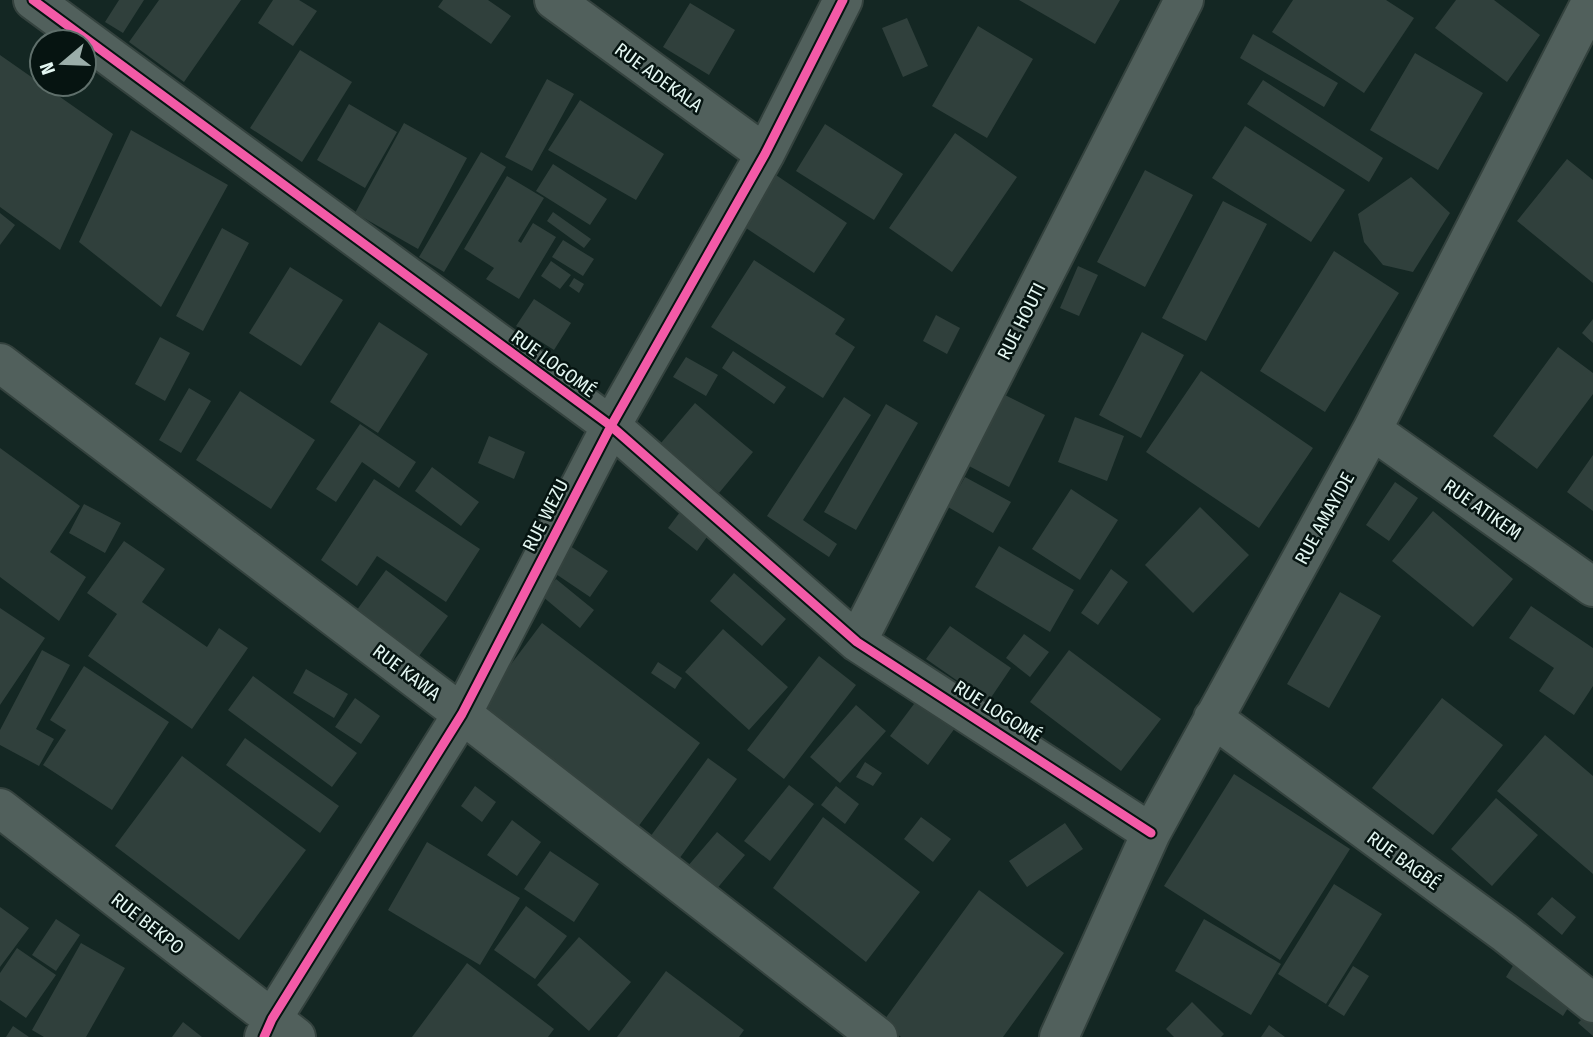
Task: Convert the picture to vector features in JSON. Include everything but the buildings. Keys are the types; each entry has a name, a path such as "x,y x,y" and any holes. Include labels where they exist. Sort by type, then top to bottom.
{"street":[{"name":"RUE LOGOMÉ","path":"33,0 611,426 857,642 1151,833"},
{"name":"RUE ADEKALA","path":"554,0 765,154"},
{"name":"RUE WEZU","path":"277,1031 462,714 611,426 765,154 843,0"},
{"name":"RUE HOUTI","path":"857,642 1184,0"},
{"name":"RUE AMAYIDE","path":"1059,1037 1151,833 1372,430 1592,0"},
{"name":"RUE KAWA","path":"0,363 462,714 878,1037"},
{"name":"RUE ATIKEM","path":"1372,430 1593,587"},
{"name":"RUE BAGBÉ","path":"1213,719 1505,933 1593,1003"},
{"name":"RUE BEKPO","path":"0,808 277,1031"}],"cycle path":[{"path":"33,0 611,426 857,642 1151,833"},
{"path":"264,1037 272,1019 462,714 611,426 765,154 843,0"}]}
